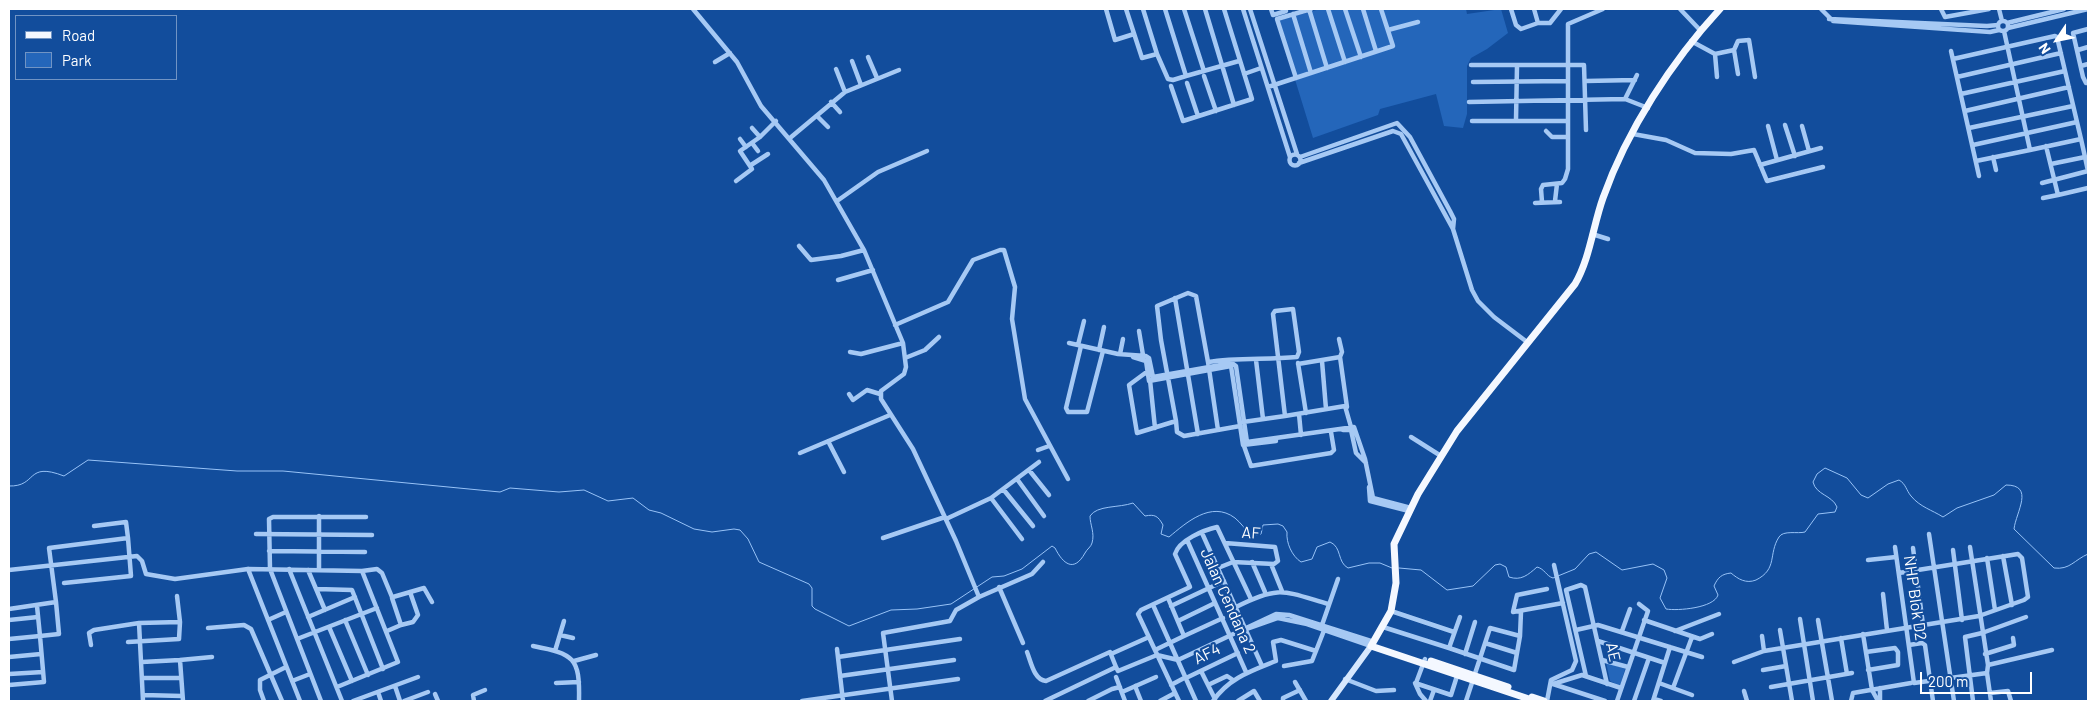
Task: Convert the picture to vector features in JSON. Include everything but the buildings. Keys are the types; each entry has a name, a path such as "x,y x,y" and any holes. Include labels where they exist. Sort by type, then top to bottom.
{"main road":[{"path":"1330,701 1372,644 1391,611 1396,574 1394,544 1410,510 1457,431 1527,342 1557,308 1580,275 1612,175 1633,134 1673,64 1700,30 1720,9"},
{"path":"1372,644 1535,701"},
{"path":"1424,661 1457,676 1473,678 1545,700"}],"street":[{"path":"693,9 730,53 761,106 776,121 824,180 864,250 890,318 896,325 905,358 905,373 883,389 880,394"},
{"path":"1106,9 1115,40 1134,34"},
{"path":"1126,9 1142,58 1156,54"},
{"path":"1143,9 1156,54 1169,80 1204,73 1239,61"},
{"path":"1165,9 1186,76"},
{"path":"1184,9 1216,111"},
{"path":"1205,9 1234,104"},
{"path":"1171,86 1182,120 1252,99 1224,9"},
{"path":"1243,9 1292,164 1393,131 1404,136 1452,229 1472,290 1478,301 1494,317 1527,342"},
{"path":"1250,9 1299,156 1299,163"},
{"path":"1271,9 1273,15 1285,9"},
{"path":"1296,78 1277,19 1310,9 1327,68"},
{"path":"1328,9 1345,62"},
{"path":"1345,9 1361,57"},
{"path":"1363,9 1376,51"},
{"path":"1268,87 1393,46 1381,9"},
{"path":"1511,9 1519,29 1550,23 1558,10"},
{"path":"1534,9 1538,24"},
{"path":"1542,202 1540,189 1543,185 1564,182 1567,175 1568,24 1603,9"},
{"path":"1680,9 1700,30"},
{"path":"1821,9 1829,19 1988,26 2003,26 2088,9"},
{"path":"1941,9 1945,18 1989,9"},
{"path":"1999,9 2030,150"},
{"path":"2003,26 2064,9"},
{"path":"1293,14 1311,73"},
{"path":"1388,30 1418,22"},
{"path":"2088,29 2073,34 2086,83 2088,83"},
{"path":"1953,59 2055,36 2061,54 2088,171 2042,182"},
{"path":"1738,74 1734,50 1738,40 1749,40 1755,77"},
{"path":"1691,41 1715,54 1734,50"},
{"path":"2078,50 2088,47"},
{"path":"1951,51 1979,176"},
{"path":"715,62 730,53"},
{"path":"1715,54 1717,76"},
{"path":"1957,77 2061,54"},
{"path":"868,57 877,78"},
{"path":"852,61 861,84"},
{"path":"1244,74 1267,62"},
{"path":"2081,66 2088,64"},
{"path":"1471,65 1584,65 1586,130"},
{"path":"1516,120 1517,66"},
{"path":"836,68 845,92"},
{"path":"790,138 845,92 898,70"},
{"path":"1961,94 2065,71"},
{"path":"1586,82 1636,78 1625,99"},
{"path":"1473,82 1567,82"},
{"path":"1187,83 1198,116"},
{"path":"1965,110 2069,88"},
{"path":"1469,102 1625,99 1648,108"},
{"path":"831,102 840,112"},
{"path":"1969,128 2073,106"},
{"path":"817,116 828,127"},
{"path":"735,156 760,138 776,121"},
{"path":"1472,121 1568,121"},
{"path":"1973,145 2077,122"},
{"path":"1290,157 1299,156 1397,123 1402,125 1450,211 1454,220 1452,229"},
{"path":"1768,126 1777,160"},
{"path":"1785,126 1795,156"},
{"path":"1802,126 1809,151"},
{"path":"752,128 760,138"},
{"path":"1546,132 1550,136 1568,137"},
{"path":"1633,134 1666,140 1695,153 1731,154 1752,150 1757,154 1763,176 1768,181 1823,167"},
{"path":"740,139 746,147"},
{"path":"1976,161 2081,139"},
{"path":"752,142 758,151"},
{"path":"2046,146 2058,195"},
{"path":"1760,165 1822,148"},
{"path":"736,182 752,171 751,165 740,151"},
{"path":"837,201 878,172 927,151"},
{"path":"751,165 768,154"},
{"path":"1993,157 1996,170"},
{"path":"2050,164 2085,157"},
{"path":"1535,203 1558,202 1556,184"},
{"path":"2043,198 2088,188"},
{"path":"1592,234 1608,239"},
{"path":"799,246 811,260 841,256 864,250"},
{"path":"896,325 948,302 973,260 1004,250 1015,287 1012,319 1025,399 1068,479"},
{"path":"838,280 873,270"},
{"path":"1218,430 1196,296 1191,293 1156,307 1178,434 1184,436 1198,434 1218,430 1242,425 1263,419 1347,406"},
{"path":"1175,298 1198,434"},
{"path":"1285,416 1274,312 1291,308 1294,310 1299,352 1297,357 1306,412"},
{"path":"1084,321 1066,408 1068,412 1087,412 1101,351 1104,327"},
{"path":"1139,331 1143,355"},
{"path":"905,358 925,350 940,337"},
{"path":"1120,354 1123,339"},
{"path":"1339,339 1351,428"},
{"path":"850,352 861,354 902,343"},
{"path":"1080,346 1144,358 1150,375"},
{"path":"1101,351 1143,355 1149,358 1156,428"},
{"path":"1176,422 1138,433 1135,430 1129,384 1150,375 1188,372 1232,358 1256,360 1297,357"},
{"path":"1298,364 1340,357"},
{"path":"1209,366 1233,365 1242,359"},
{"path":"1256,360 1263,419"},
{"path":"1322,361 1326,409"},
{"path":"1233,365 1244,446 1251,466 1331,454 1334,450 1331,432"},
{"path":"849,394 853,400 867,390 880,394 890,415 913,449 979,597"},
{"path":"1299,414 1302,435"},
{"path":"800,453 890,415"},
{"path":"1242,425 1248,443 1351,428 1356,430 1370,492 1374,499 1410,510"},
{"path":"1244,446 1351,428"},
{"path":"1411,437 1441,456"},
{"path":"828,441 844,472"},
{"path":"1038,450 1049,446"},
{"path":"883,538 945,518 992,498 1039,462"},
{"path":"1029,470 1048,495"},
{"path":"1017,479 1044,516"},
{"path":"1003,489 1033,526"},
{"path":"992,498 1022,539"},
{"path":"321,701 270,569 269,519 273,517 319,516 366,517"},
{"path":"319,516 319,570"},
{"path":"64,583 130,577 132,575 133,557 126,522 94,526"},
{"path":"1194,596 1175,554 1176,550 1187,540 1217,527 1251,599"},
{"path":"1202,533 1262,666"},
{"path":"256,534 372,535"},
{"path":"1929,534 1944,622 1954,701"},
{"path":"9,639 59,634 48,548 128,538"},
{"name":"Jalan Cendana 2","path":"1187,540 1246,672"},
{"name":"AF","path":"1225,543 1275,547 1278,562 1275,564 1233,562"},
{"name":"NHP Blok D2","path":"1895,546 1913,683"},
{"path":"1970,547 1979,616 1988,665 1987,673 1991,701"},
{"path":"1913,548 1923,625"},
{"path":"269,551 320,550 365,552"},
{"path":"1953,550 1962,620"},
{"path":"1734,662 1764,651 1887,630 1962,620 2012,605 2024,600 2028,593 2022,558 2018,554 1899,573"},
{"path":"2003,556 2012,605"},
{"path":"9,570 51,564 133,557 142,561 146,574 169,579 248,569 374,569 381,571 401,625"},
{"path":"1868,560 1896,557"},
{"path":"1987,558 1996,610"},
{"path":"892,701 883,634 887,631 949,621 956,610 999,587 1032,574 1043,562"},
{"path":"1218,568 1233,562"},
{"path":"1252,562 1265,592"},
{"path":"1271,564 1282,591"},
{"path":"1545,700 1554,678 1572,670 1575,664 1554,565"},
{"path":"248,569 300,701"},
{"path":"290,569 342,701"},
{"path":"308,570 325,610"},
{"path":"336,688 398,662 362,570"},
{"path":"1284,666 1312,661 1324,627 1328,604 1338,579"},
{"path":"1171,606 1224,581"},
{"name":"AE","path":"1607,684 1598,640 1594,626 1584,586 1581,584 1566,590 1576,630 1594,626 1622,631 1702,658"},
{"path":"999,587 1023,642"},
{"path":"1179,701 1138,612 1190,587"},
{"path":"392,597 424,588 432,602"},
{"path":"316,589 351,589 383,669"},
{"path":"1547,589 1518,595 1514,613 1563,603"},
{"path":"1236,607 1265,592 1282,591 1328,604"},
{"path":"387,632 401,625 413,622 418,614 410,592"},
{"path":"1883,594 1887,630"},
{"path":"128,642 179,638 180,622 177,596"},
{"path":"308,616 355,597"},
{"path":"1168,598 1184,636"},
{"path":"9,610 56,602"},
{"path":"1178,621 1216,603"},
{"path":"1639,604 1648,610 1644,620 1698,639 1712,634"},
{"path":"1152,605 1196,701"},
{"path":"9,686 44,682 37,606"},
{"path":"296,639 377,608"},
{"path":"1622,631 1630,609"},
{"path":"1391,611 1454,632"},
{"path":"268,620 286,612"},
{"path":"1383,627 1515,670 1521,612"},
{"path":"1156,652 1178,660 1276,614 1324,627 1372,644"},
{"path":"1676,631 1719,614"},
{"path":"9,620 38,617"},
{"path":"1449,648 1460,617"},
{"path":"1973,701 1966,642 1967,636 1982,633 2026,617"},
{"path":"1045,701 1156,652 1170,642 1223,618"},
{"path":"1800,619 1813,701"},
{"path":"345,620 368,675"},
{"name":"AE","path":"1617,701 1644,620"},
{"path":"1818,620 1832,701"},
{"path":"91,645 89,633 92,630 138,623 180,622"},
{"path":"555,651 564,622"},
{"path":"1465,654 1475,622"},
{"path":"138,623 141,642 144,701"},
{"path":"208,628 248,626 254,632 282,701"},
{"path":"329,627 352,681"},
{"path":"1466,701 1485,643 1492,628 1520,636"},
{"path":"1576,630 1586,676"},
{"path":"1780,630 1792,701"},
{"path":"1863,634 1872,690 1879,701"},
{"path":"560,635 573,638"},
{"path":"1762,636 1764,651"},
{"path":"1027,652 1037,678 1046,682 1149,637"},
{"path":"1673,688 1692,637"},
{"path":"1771,687 1850,674 1842,638"},
{"path":"1985,654 2014,645 2013,638"},
{"path":"838,658 960,639"},
{"path":"1201,671 1214,700 1234,680 1246,672 1276,660 1272,644 1277,640 1316,651"},
{"path":"1598,640 1633,652"},
{"path":"1485,643 1517,653"},
{"path":"1909,645 1922,643 1925,645 1933,701"},
{"path":"533,646 570,656 574,661 579,701"},
{"path":"1661,701 1653,700 1670,647"},
{"path":"1866,652 1895,648 1898,652 1898,665 1868,670"},
{"path":"837,649 843,698"},
{"path":"1988,665 2052,650"},
{"name":"AE","path":"1633,652 1665,663"},
{"path":"1111,653 1118,669 1112,689"},
{"name":"AF4","path":"1171,684 1238,653"},
{"path":"9,657 41,654"},
{"path":"574,661 596,655"},
{"path":"142,662 212,657"},
{"name":"AE","path":"1634,701 1649,658"},
{"path":"143,695 182,699 180,660"},
{"path":"840,676 954,660"},
{"path":"1602,660 1628,667"},
{"path":"1424,661 1416,683 1420,694 1428,701 1434,690"},
{"path":"1763,670 1786,666"},
{"path":"264,701 259,682 286,667"},
{"path":"9,674 43,672"},
{"path":"1852,701 1852,693 1987,673"},
{"path":"292,681 310,674"},
{"path":"1208,685 1227,676 1234,680"},
{"path":"1449,701 1457,676"},
{"name":"AE","path":"1551,684 1579,676 1586,676 1621,688"},
{"path":"353,701 418,677"},
{"path":"1116,677 1125,701"},
{"path":"1088,701 1112,689 1121,690 1156,677"},
{"path":"143,678 181,678"},
{"path":"802,701 843,698 958,679"},
{"path":"1345,679 1376,691 1394,690"},
{"path":"556,683 578,682"},
{"path":"1295,682 1306,701"},
{"path":"1416,683 1451,695"},
{"path":"1659,683 1692,695"},
{"path":"1551,684 1605,701"},
{"path":"394,686 400,701"},
{"path":"1135,686 1141,701"},
{"path":"1879,701 1880,688"},
{"path":"474,701 473,694 485,690"},
{"path":"1283,701 1283,698 1300,690"},
{"path":"1238,701 1254,691 1260,701"},
{"path":"1744,691 1746,701"},
{"path":"1990,693 2008,691 2011,701"},
{"path":"378,692 381,701"},
{"path":"404,701 418,699 428,692"},
{"path":"1160,701 1175,693"},
{"path":"435,694 438,701"}],"green space":[{"path":"1320,9 1466,9 1467,14 1501,9 1508,33 1487,49 1471,58 1467,66 1467,114 1463,128 1444,126 1436,94 1380,109 1378,115 1313,138 1277,21"},
{"path":"1606,662 1625,669 1620,686 1610,681"}],"waterway":[{"path":"9,486 24,483 37,473 43,471 64,476 88,460 237,471 283,471 500,492 510,488 559,492 584,490 608,501 633,498 649,510 661,513 694,529 712,532 740,530 748,539 759,562 809,584 812,588 812,606 849,626 891,610 917,609 951,604 992,577 1004,576 1022,569 1052,546 1065,562 1069,564 1077,563 1092,543 1093,536 1090,516 1093,512 1103,508 1133,503 1145,516 1151,515 1158,518 1163,525 1161,534 1169,537 1191,520 1208,512 1217,511 1235,518 1251,536 1261,534 1263,525 1278,524 1283,526 1287,532 1290,549 1301,562 1312,559 1317,547 1330,542 1334,544 1342,562 1348,568 1369,563 1380,563 1392,568"},
{"path":"1399,568 1421,570 1447,590 1473,586 1495,565 1500,564 1506,567 1509,577 1521,578 1537,567 1553,578 1575,569 1589,554 1596,552 1622,570 1653,564 1664,570 1667,578 1660,598 1666,609 1695,608 1710,603 1715,599 1718,595 1714,586 1723,575 1731,573 1739,579 1746,581 1756,580 1763,576 1770,566 1776,543 1781,535 1805,532 1818,514 1835,512 1837,507 1835,503 1817,490 1813,482 1817,474 1825,468 1847,478 1861,495 1868,498 1888,484 1899,480 1918,503 1943,517 1957,508 1994,495 2006,485 2015,486 2020,489 2022,501 2014,529 2054,568 2064,568 2088,554"}]}
